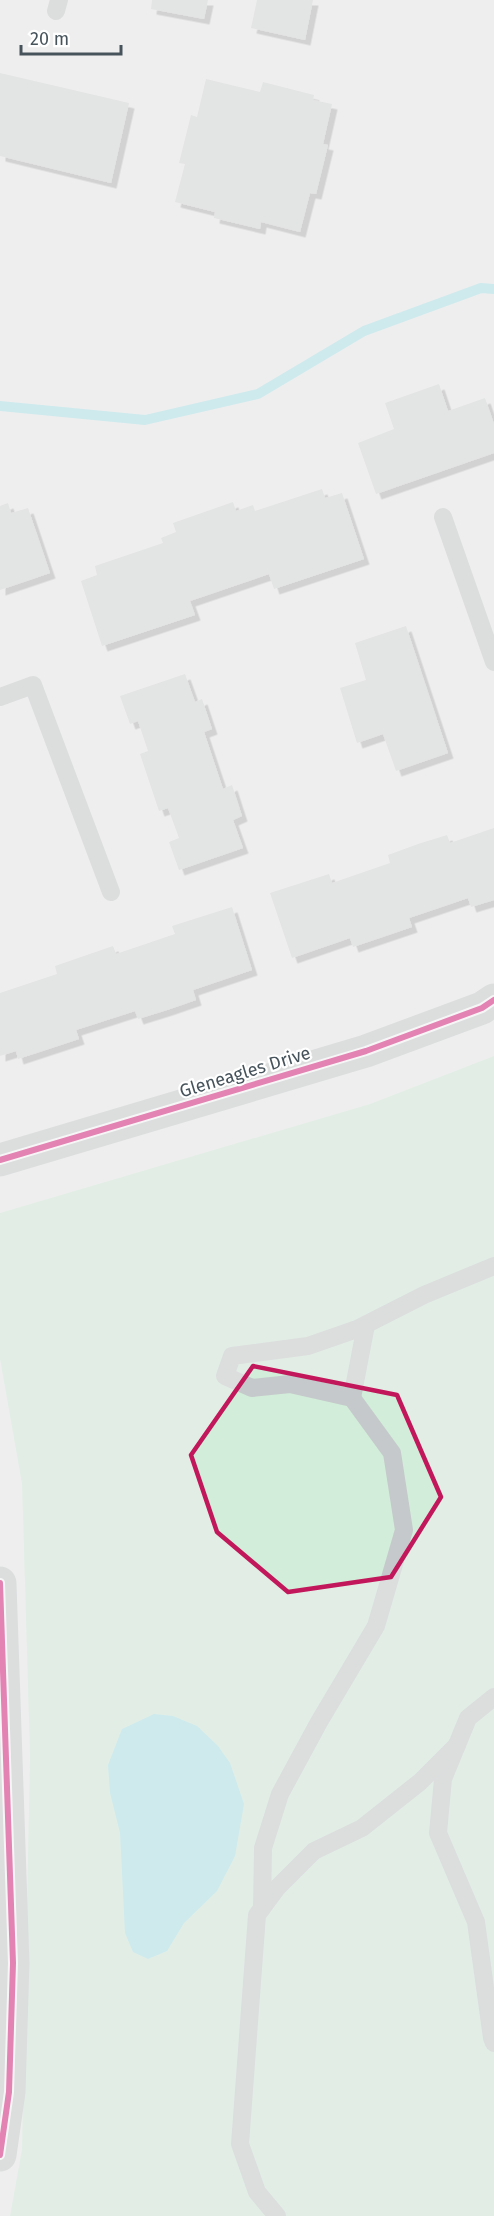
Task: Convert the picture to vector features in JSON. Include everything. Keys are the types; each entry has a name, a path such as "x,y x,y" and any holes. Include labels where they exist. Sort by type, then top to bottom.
{"street":[{"name":"Gleneagles Drive","path":"0,1160 366,1051 482,1008 494,1000"},
{"path":"0,1583 13,1963 9,2092 0,2155"}],"lane":[{"path":"443,518 494,662"},
{"path":"0,697 33,685 111,892"},
{"path":"262,1908 263,1848 280,1794 319,1722 376,1626 404,1530 392,1453 352,1398 290,1384 252,1388 225,1377 232,1356 308,1346 366,1325 424,1295 494,1266"},
{"path":"352,1398 366,1325"},
{"path":"494,1697 468,1718 443,1779 438,1833 476,1922 494,2043"},
{"path":"277,2216 257,2192 240,2144 257,1915 276,1888 314,1851 362,1828 420,1782 457,1745"}],"highlighted area":[{"path":"253,1366 397,1395 441,1497 391,1577 288,1592 217,1532 191,1455"}],"green space":[{"path":"494,1056 494,2216 10,2216 22,2149 30,1756 22,1484 0,1359 0,1213 370,1104"}],"water":[{"path":"154,1714 173,1716 197,1726 218,1746 230,1763 244,1804 235,1856 217,1891 184,1923 167,1951 148,1959 133,1952 125,1933 120,1833 110,1793 108,1765 122,1729"}],"building":[{"path":"152,0 208,0 204,19 151,9"},
{"path":"257,0 313,0 305,40 251,28"},
{"path":"0,73 129,103 111,183 0,156"},
{"path":"206,79 260,92 263,82 314,95 313,100 332,104 323,144 328,145 316,194 310,193 300,232 261,222 260,229 214,218 215,212 175,202 185,164 179,163 191,115 197,117"},
{"path":"439,384 448,411 485,398 494,424 494,453 376,494 358,443 394,429 385,403"},
{"path":"322,489 325,498 342,493 364,559 274,589 269,574 190,601 195,615 102,646 81,581 97,575 95,566 163,543 161,538 176,532 173,523 233,502 236,511 253,505 255,511"},
{"path":"8,503 11,513 28,508 50,573 0,590 0,506"},
{"path":"406,626 448,753 396,771 383,734 357,743 340,688 366,680 355,643"},
{"path":"185,674 195,702 202,699 212,729 204,732 223,789 232,785 242,816 233,820 243,848 179,870 169,842 179,838 168,808 159,811 140,754 148,751 138,721 130,724 120,696"},
{"path":"494,828 494,900 471,907 468,898 409,918 412,927 353,947 350,938 292,958 270,893 329,874 332,883 390,863 388,855 418,844 447,835 450,843"},
{"path":"232,907 252,970 193,990 196,1000 167,1010 138,1019 135,1011 76,1030 79,1039 18,1059 16,1051 0,1056 0,993 57,974 55,966 113,946 116,954 175,934 172,926"}],"waterway":[{"path":"0,406 145,420 258,394 364,331 481,288 494,289"}],"cycle path":[{"path":"0,1160 366,1051 482,1008 494,1000"},
{"path":"0,1583 13,1963 9,2092 0,2155"}]}
